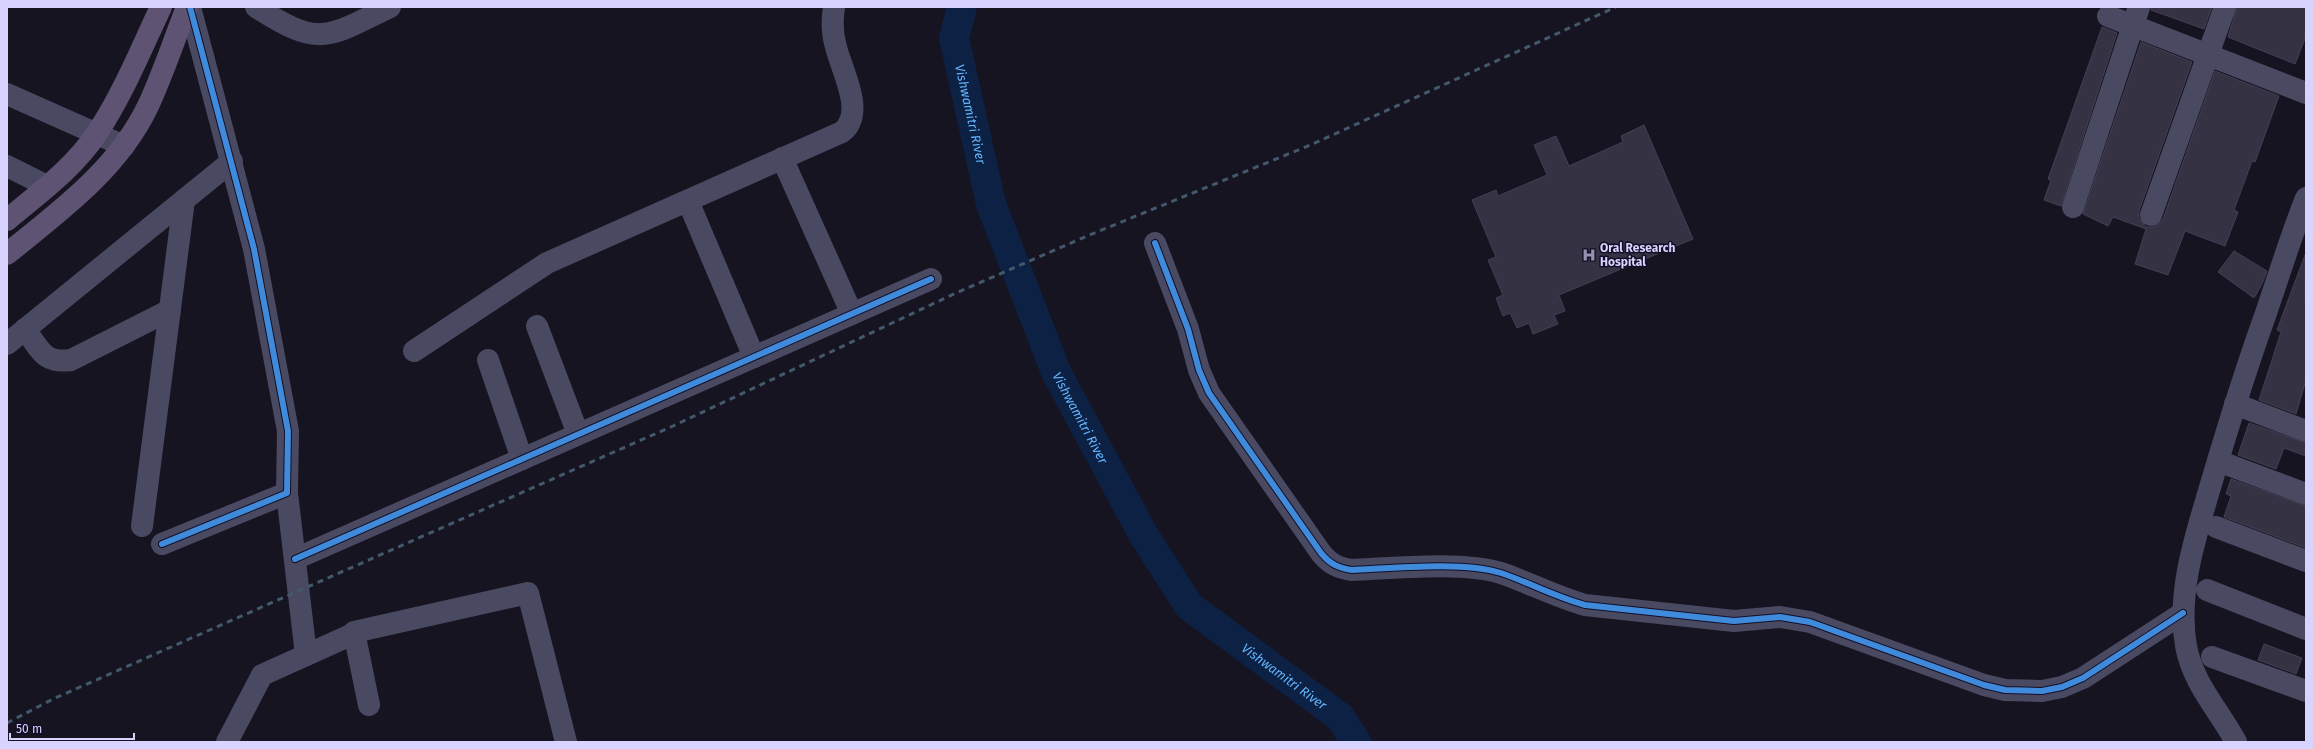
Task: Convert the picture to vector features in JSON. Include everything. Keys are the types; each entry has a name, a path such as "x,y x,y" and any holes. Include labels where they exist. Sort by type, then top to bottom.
{"main road":[{"path":"7,220 47,186 97,134 112,108 161,7"},
{"path":"7,254 93,183 124,146 148,106 187,7"}],"street":[{"path":"190,7 232,161 254,249 288,431 287,493 306,655"},
{"path":"256,7 280,23 305,33 319,36 336,33 390,7"},
{"path":"414,351 547,263 842,132 849,126 853,114 851,98 835,46 832,17 834,7"},
{"path":"2151,215 2225,7"},
{"path":"2108,16 2136,17 2208,54 2306,93"},
{"path":"2073,207 2136,17"},
{"path":"7,94 124,146"},
{"path":"782,158 852,314"},
{"path":"7,344 232,161"},
{"path":"7,166 47,186"},
{"path":"2236,742 2227,724 2207,697 2191,666 2186,646 2183,613 2189,569 2197,532 2218,461 2235,404 2306,198"},
{"path":"142,526 184,200"},
{"path":"688,201 754,357"},
{"path":"1155,243 1188,329 1199,370 1210,393 1321,553 1329,562 1338,568 1352,570 1475,568 1501,573 1567,600 1585,605 1734,621 1767,618 1795,618 1810,622 1984,685 2029,692 2042,692 2062,687 2083,678 2183,613"},
{"path":"295,559 931,279"},
{"path":"25,329 46,358 60,362 71,360 170,310"},
{"path":"537,326 578,434"},
{"path":"488,360 522,459"},
{"path":"2235,404 2306,430"},
{"path":"2218,461 2306,494"},
{"path":"162,544 287,493"},
{"path":"2216,527 2306,561"},
{"path":"2207,590 2306,629"},
{"path":"227,742 262,675 353,634 528,593 566,742"},
{"path":"353,634 369,705"},
{"path":"2212,657 2306,691"}],"building":[{"path":"2151,7 2212,7 2204,29 2151,10"},
{"path":"2237,7 2306,7 2306,36 2295,64 2228,37"},
{"path":"2102,27 2117,33 2061,206 2044,200 2051,180 2048,179"},
{"path":"2141,42 2192,62 2139,211 2139,218 2146,227 2154,227 2163,219 2215,71 2279,96 2255,162 2252,161 2234,210 2238,212 2225,246 2185,231 2168,275 2135,264 2146,229 2113,217 2108,226 2083,214"},
{"path":"1644,125 1693,239 1559,295 1565,311 1554,315 1558,324 1533,334 1529,323 1517,328 1510,313 1503,316 1496,298 1503,295 1488,260 1496,257 1472,200 1496,190 1498,196 1547,175 1534,145 1556,136 1569,166 1623,142 1621,136"},
{"path":"2234,251 2267,271 2254,298 2218,272"},
{"path":"2305,255 2306,380 2296,414 2259,400 2281,332 2277,330"},
{"path":"2249,423 2306,443 2306,456 2284,448 2276,469 2238,455"},
{"path":"2231,479 2306,506 2306,548 2224,517 2231,496 2226,494"},
{"path":"2264,644 2302,658 2296,674 2258,660"}],"waterway":[{"name":"Vishwamitri River","path":"962,7 954,38 991,204 1056,372 1143,534 1189,606 1340,717 1356,742"}],"railway":[{"path":"7,723 53,699 673,426 956,293 1087,236 1308,146 1616,7"}],"cycle path":[{"path":"162,544 287,493 288,431 254,249 190,7"},
{"path":"1155,243 1188,329 1199,370 1209,393 1321,553 1331,563 1338,567 1352,570 1428,566 1486,569 1501,573 1585,605 1734,621 1780,617 1810,622 1984,685 2005,690 2042,691 2062,687 2083,678 2183,613"},
{"path":"295,559 931,279"}],"place":[{"name":"Oral Research Hospital","path":"1589,255"}]}
